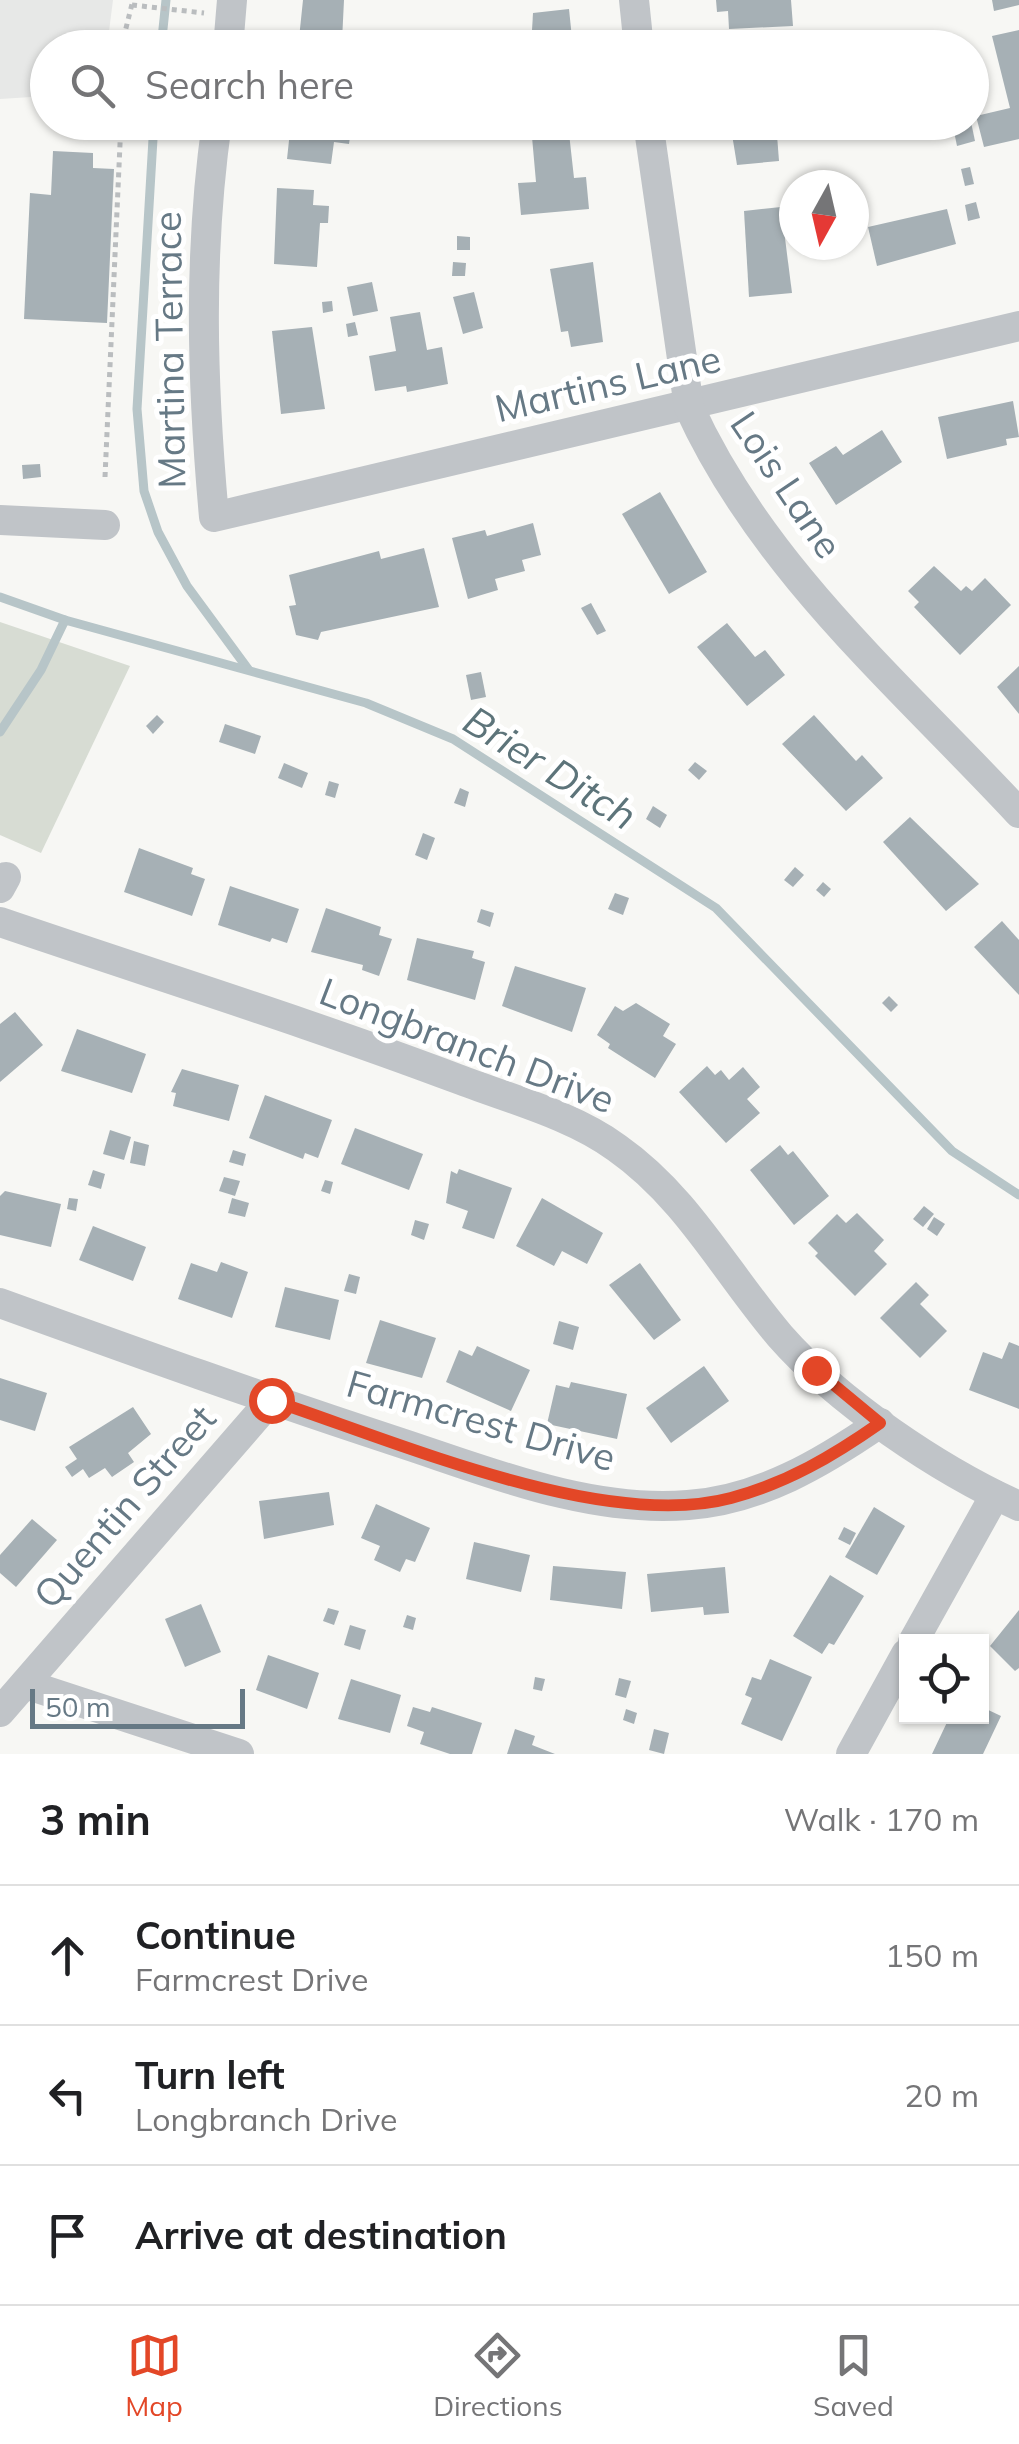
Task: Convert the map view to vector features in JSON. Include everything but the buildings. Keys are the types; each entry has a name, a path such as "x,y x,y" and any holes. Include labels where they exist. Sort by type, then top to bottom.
{"street":[{"path":"230,30 232,0"},
{"path":"634,0 637,30"},
{"name":"Martina Terrace","path":"214,517 202,310 206,202 215,140"},
{"name":"Lois Lane","path":"651,140 689,406 730,486 772,547 1019,814"},
{"name":"Martins Lane","path":"214,517 1019,326"},
{"path":"0,520 105,524"},
{"name":"Longbranch Drive","path":"0,922 428,1068 544,1112 616,1146 692,1219 781,1337 880,1423 1007,1501"},
{"name":"Farmcrest Drive","path":"0,1303 271,1400 521,1482 591,1499 655,1506 728,1499 778,1483 831,1458 880,1423"},
{"name":"Quentin Street","path":"0,1712 271,1400"},
{"path":"918,1634 1007,1501"},
{"path":"851,1754 899,1667"},
{"path":"25,1684 239,1754"}],"path":[{"path":"126,30 133,3 187,12"},
{"path":"105,477 120,140"}],"shaded area":[{"path":"0,0 113,0 109,30 30,30 30,97 0,99"},
{"path":"0,622 130,666 41,853 0,835"}],"waterway":[{"path":"163,30 166,0"},
{"path":"153,140 137,409 144,491 158,532 187,586 248,669"},
{"path":"0,597 65,620"},
{"name":"Brier Ditch","path":"0,732 41,670 65,620 366,703 453,739 716,908 952,1151 1019,1195"}],"route":[{"path":"271,1400 521,1482 591,1499 655,1506 691,1505 728,1499 778,1483 831,1458 880,1423 816,1370"}]}
